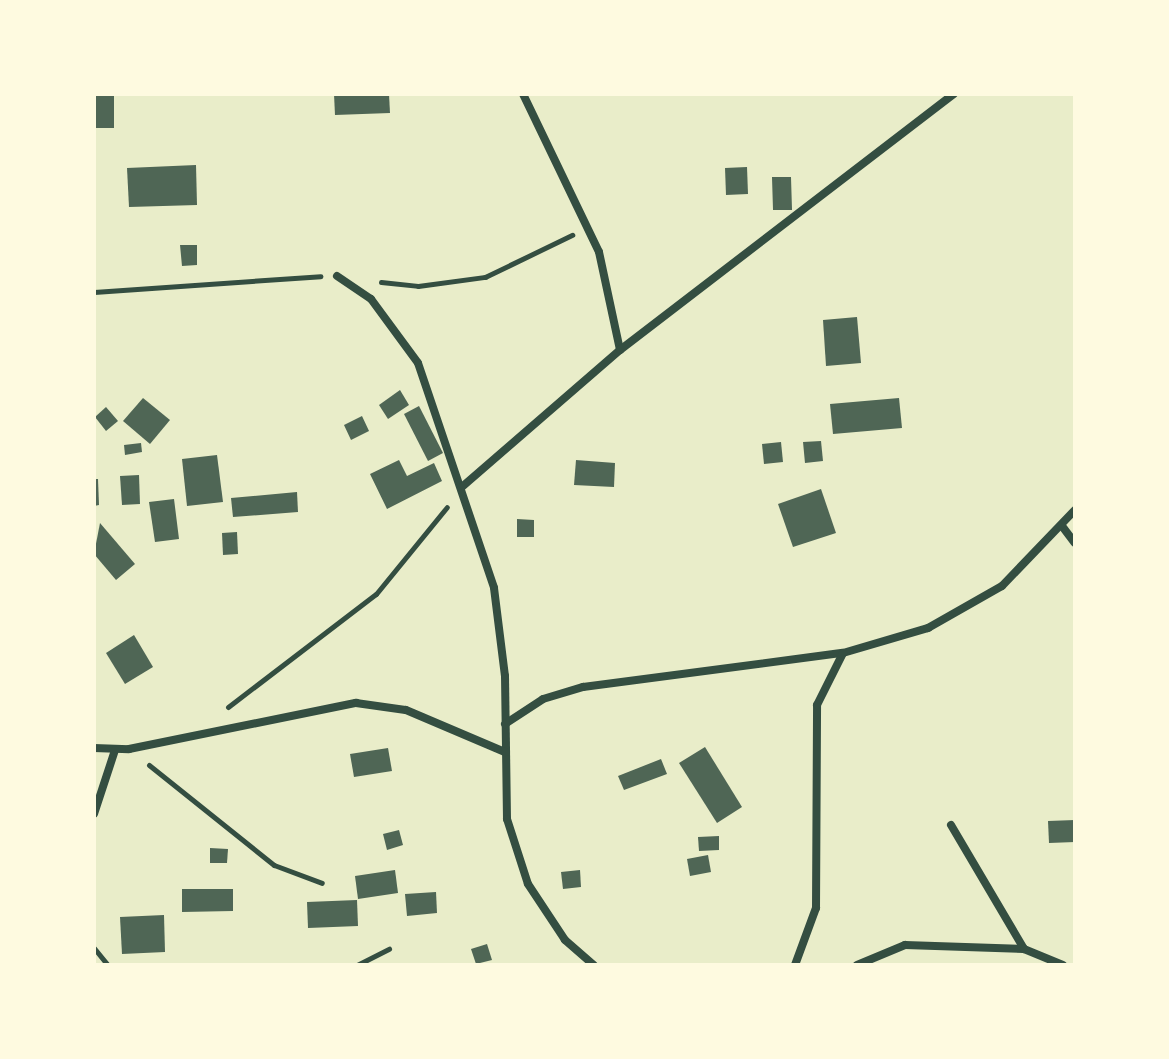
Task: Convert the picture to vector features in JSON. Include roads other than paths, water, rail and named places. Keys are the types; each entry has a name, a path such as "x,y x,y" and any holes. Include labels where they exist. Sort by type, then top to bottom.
{"street":[{"path":"523,94 599,252 620,350"},
{"path":"463,486 620,350 954,94"},
{"path":"337,276 398,328 463,486 494,588 505,724 507,819 528,884 565,940 594,965"},
{"path":"505,724 543,699 583,687 843,653 967,610 1024,567 1075,510"},
{"path":"1062,526 1075,543"},
{"path":"795,965 816,908 817,705 843,653"},
{"path":"94,748 129,749 196,732 356,703 406,710 505,752"},
{"path":"94,814 115,750"},
{"path":"951,825 1024,949"},
{"path":"857,965 905,945 1024,949 1063,965"}]}
